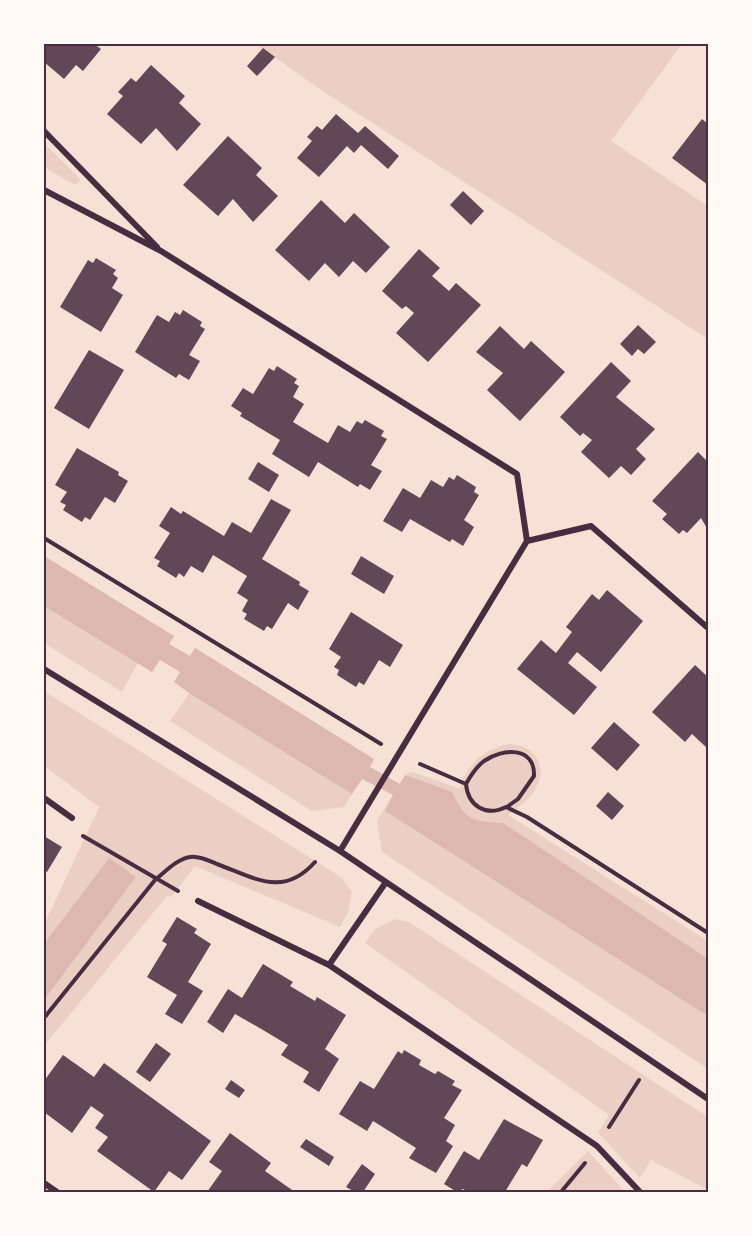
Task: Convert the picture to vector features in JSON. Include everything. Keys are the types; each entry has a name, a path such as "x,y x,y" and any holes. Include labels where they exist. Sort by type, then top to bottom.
{"street":[{"path":"44,131 162,251"},
{"path":"44,190 162,251 517,474 527,541 340,851"},
{"path":"527,541 591,526 708,628"},
{"path":"44,669 340,851 708,1099"},
{"path":"44,798 72,818"},
{"path":"329,965 386,882"},
{"path":"198,901 329,965 597,1146 640,1192"},
{"path":"44,1183 57,1192"}],"path":[{"path":"44,538 398,754 466,784"},
{"path":"507,752 522,753 532,762 534,776 518,800 506,807 491,811 475,806 467,792 466,784 477,767 494,755 507,752"},
{"path":"506,807 527,817 708,933"},
{"path":"72,818 81,835 155,880 198,901"},
{"path":"44,1018 155,880 177,862 191,856 252,877 274,883 289,883 302,876 329,844"}],"shaded area":[{"path":"256,44 682,44 611,141 708,206 708,339 318,88"},
{"path":"44,143 81,180 75,185 44,167"},
{"path":"44,556 174,636 152,672 138,663 122,692 44,643"},
{"path":"44,556 174,636 169,644 190,656 195,648 374,759 370,767 400,784 405,775 452,792 462,809 471,818 503,823 708,959 708,1016 385,811 393,795 362,779 352,794 189,693 174,682 180,672 160,660 152,672 44,606"},
{"path":"195,648 374,759 344,807 312,811 170,721 189,693 174,682"},
{"path":"44,691 341,877 352,892 348,913 340,927 195,866 171,897 167,896 44,1046 44,925 99,807 44,766"},
{"path":"509,744 527,748 533,753 538,760 540,776 533,793 508,815 708,941 708,1069 382,852 377,821 405,775 413,772 460,789 467,772 477,759 491,750"},
{"path":"109,858 136,877 44,1000 44,944"},
{"path":"395,919 409,922 708,1117 708,1190 651,1160 640,1178 598,1133 609,1115 365,943 375,929"},
{"path":"588,1151 625,1192 547,1192"}],"building":[{"path":"44,44 94,44 101,49 83,71 76,65 64,79 44,62"},
{"path":"263,48 275,57 257,76 247,66"},
{"path":"151,65 185,96 179,103 201,124 177,151 156,128 141,144 107,114 123,96 118,92 131,78 136,82"},
{"path":"336,114 358,133 365,126 399,156 388,169 361,145 354,153 347,146 319,177 297,158 312,141 307,137 317,126 322,130"},
{"path":"702,119 708,124 708,185 672,158"},
{"path":"228,136 262,168 256,175 278,196 253,222 233,199 218,216 183,185"},
{"path":"463,191 484,211 471,225 450,205"},
{"path":"321,200 345,223 354,213 390,247 366,273 353,261 339,277 325,263 309,281 275,250"},
{"path":"419,249 440,268 432,276 449,291 456,283 481,305 428,362 396,333 414,313 406,306 402,309 382,291"},
{"path":"96,258 116,270 113,274 118,278 112,288 123,295 101,332 60,307 88,260 93,263"},
{"path":"183,310 202,322 200,326 205,329 189,355 200,361 189,380 179,374 176,378 135,352 157,315 169,322 175,312 180,315"},
{"path":"638,325 656,342 644,354 638,349 632,356 620,344"},
{"path":"500,326 524,349 531,341 565,372 520,421 487,390 503,373 476,352"},
{"path":"89,350 124,370 89,429 54,408"},
{"path":"611,362 631,381 616,397 655,429 636,449 646,459 631,475 621,466 609,478 581,452 592,440 583,433 580,436 560,417"},
{"path":"277,366 297,379 294,383 299,386 293,397 304,404 293,422 311,433 328,443 338,425 350,432 357,421 362,424 365,420 384,431 381,436 387,439 371,465 382,471 370,490 360,484 358,487 318,462 309,477 272,454 280,440 240,416 242,413 231,406 243,388 253,394 269,368 274,371"},
{"path":"77,448 119,472 118,475 128,481 115,503 105,497 90,520 85,517 82,522 63,510 66,505 60,502 67,492 55,485"},
{"path":"698,452 708,462 708,530 701,518 687,533 683,530 679,534 662,519 667,514 652,501"},
{"path":"258,462 279,475 269,492 248,479"},
{"path":"457,475 476,487 474,492 479,495 464,520 474,527 463,546 452,539 450,542 410,519 402,532 383,521 403,488 420,498 431,480 443,487 449,477 454,480"},
{"path":"271,499 291,510 262,559 300,582 299,585 309,591 298,610 288,603 272,629 267,626 264,631 244,619 247,614 242,611 248,600 237,593 247,576 213,555 203,573 191,566 184,577 179,573 176,578 157,566 160,561 154,558 170,533 159,526 171,507 181,514 183,511 224,536 232,522 251,533"},
{"path":"361,556 394,576 384,594 351,574"},
{"path":"607,590 643,621 601,672 577,652 568,663 597,687 574,715 517,669 541,640 556,653 572,632 566,627 592,594 599,600"},
{"path":"351,612 403,645 390,667 379,660 364,685 359,682 356,687 337,675 339,670 334,667 341,657 329,649"},
{"path":"695,665 708,677 708,749 692,734 685,742 652,712"},
{"path":"614,722 640,745 617,771 591,748"},
{"path":"608,792 624,806 612,820 596,806"},
{"path":"44,836 62,847 47,872 44,870"},
{"path":"177,917 197,929 194,933 211,944 188,982 203,991 182,1024 165,1014 177,995 147,977 167,944 162,941"},
{"path":"263,964 293,982 290,986 315,1001 317,997 346,1015 325,1049 339,1059 319,1092 303,1082 309,1072 281,1055 288,1045 235,1014 223,1033 207,1022 228,989 242,998"},
{"path":"156,1043 171,1054 150,1082 136,1072"},
{"path":"404,1050 421,1060 419,1065 435,1074 438,1071 455,1081 452,1085 462,1090 444,1118 455,1125 446,1141 453,1146 436,1173 409,1158 416,1148 373,1121 367,1131 339,1114 360,1081 374,1089 398,1051 402,1054"},
{"path":"63,1055 94,1077 104,1063 211,1141 182,1180 169,1171 154,1192 97,1151 108,1137 95,1128 104,1115 91,1106 72,1133 44,1112 44,1081"},
{"path":"231,1080 245,1090 239,1098 225,1089"},
{"path":"504,1119 543,1140 527,1167 522,1164 505,1192 469,1192 463,1189 457,1192 444,1184 464,1151 479,1160"},
{"path":"230,1133 271,1163 265,1171 295,1192 207,1192 222,1171 209,1162"},
{"path":"306,1139 334,1157 329,1166 300,1147"},
{"path":"362,1164 375,1174 363,1192 355,1192 346,1187"}]}
